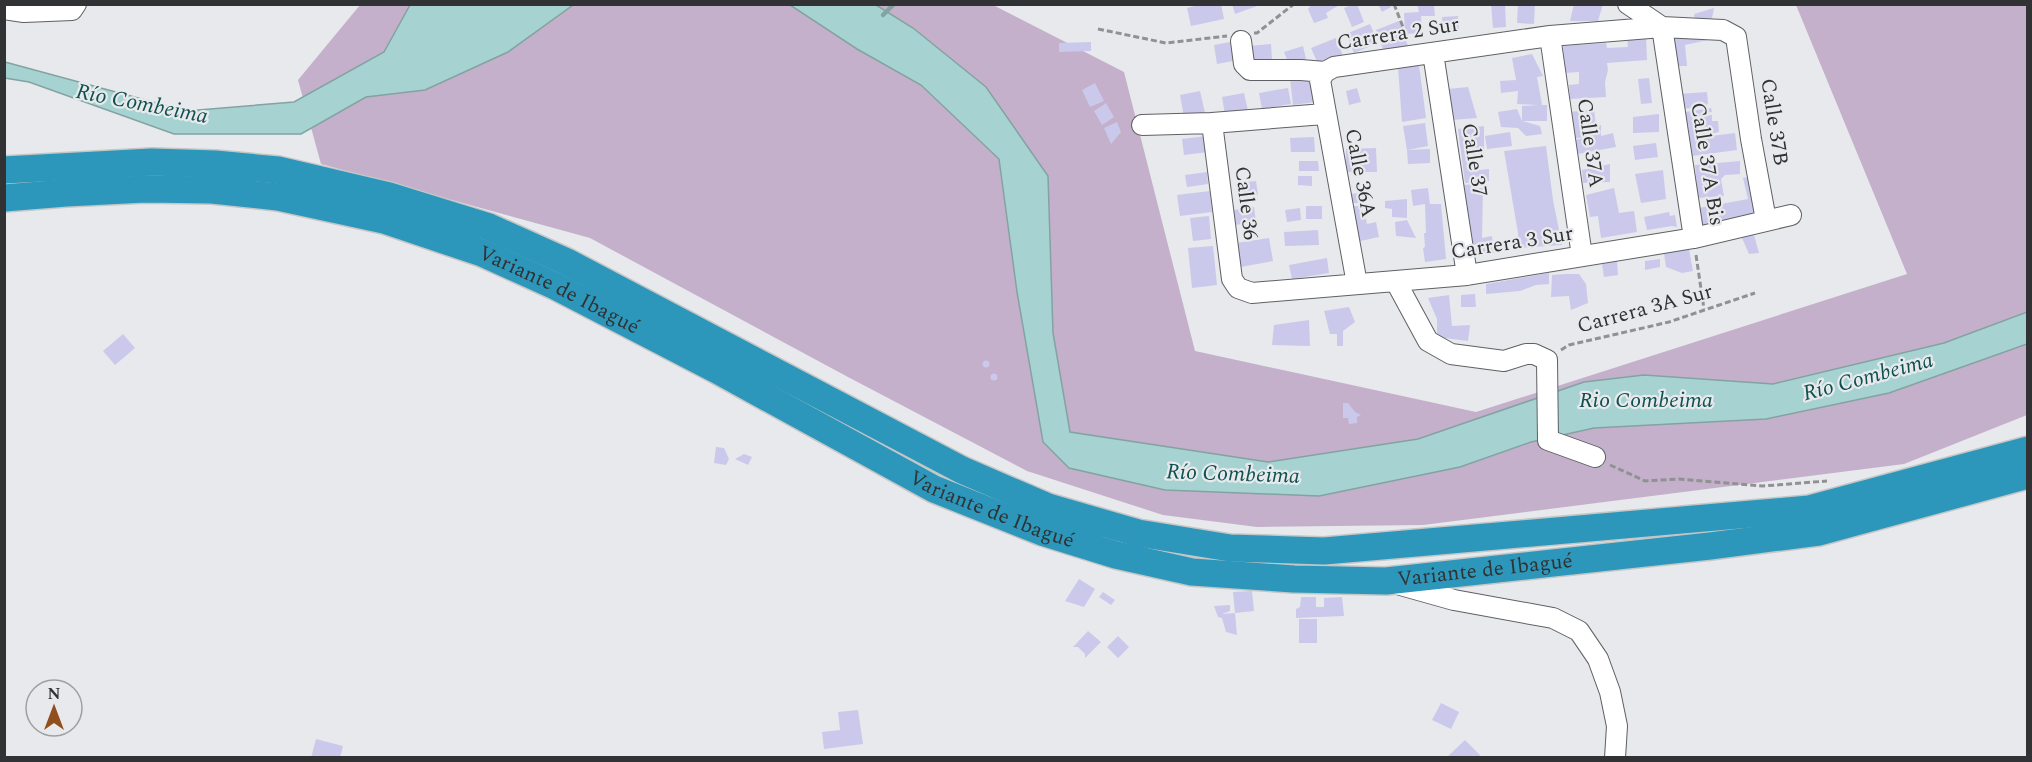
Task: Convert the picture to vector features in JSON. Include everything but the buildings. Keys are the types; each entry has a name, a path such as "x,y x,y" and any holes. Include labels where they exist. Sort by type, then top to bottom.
{"highway":[{"name":"Variante de Ibagué","path":"4,170 152,162 194,164 278,170 389,196 489,227 567,262 962,470 1048,507 1149,535 1230,548 1324,551 1809,509 2028,450"},
{"name":"Variante de Ibagué","path":"4,198 145,189 212,190 278,197 384,220 482,253 566,291 717,370 934,489 1042,532 1116,555 1192,572 1294,579 1386,580 1699,548 1819,532 2028,475"}],"street":[{"path":"1628,4 1662,27"},
{"path":"4,9 24,12 74,7"},
{"name":"Carrera 2 Sur","path":"1242,37 1244,64 1250,70 1325,72 1334,67 1550,36 1662,27 1723,30 1731,34"},
{"name":"Calle 37A Bis","path":"1662,27 1694,238"},
{"name":"Calle 37B","path":"1731,34 1736,37 1766,220"},
{"name":"Calle 37A","path":"1550,36 1582,256"},
{"name":"Calle 37","path":"1424,54 1467,275"},
{"name":"Calle 36A","path":"1325,72 1320,80 1324,114 1357,284"},
{"path":"1142,124 1212,123 1324,114"},
{"name":"Calle 36","path":"1212,123 1232,279 1238,288"},
{"name":"Carrera 3 Sur","path":"1238,288 1252,293 1467,275 1694,238 1791,214"},
{"path":"1396,282 1428,341 1451,354 1504,360 1534,354 1547,360 1548,440 1595,457"},
{"path":"1386,580 1455,600 1552,618 1579,631 1598,659 1610,692 1617,726 1615,758"}],"path":[{"path":"1098,29 1166,43 1242,37 1257,33 1294,4"},
{"path":"1394,4 1424,54"},
{"name":"Calle 37A Bis","path":"1694,238 1704,309"},
{"name":"Carrera 3A Sur","path":"1547,360 1569,345 1669,322 1755,293"},
{"path":"1595,457 1645,481 1679,478 1763,486 1832,480"}],"shaded area":[{"path":"360,5 993,5 1124,72 1195,351 1476,412 1907,274 1796,5 2027,5 2027,415 1904,464 1423,525 1257,527 1163,515 1027,471 590,238 321,164 298,80"}],"water":[{"name":"Río Combeima","path":"410,5 573,5 508,52 425,90 366,97 301,134 174,134 29,82 5,78 5,62 186,111 294,102 384,52"},
{"name":"Rio Combeima","path":"790,5 876,5 913,28 986,87 1048,176 1053,333 1070,432 1268,462 1418,439 1584,382 1644,375 1773,384 1944,343 2027,312 2027,344 1889,393 1766,419 1594,428 1531,442 1460,467 1319,496 1165,490 1069,468 1043,442 1017,292 999,159 921,85 857,49"}],"waterway":[{"path":"883,15 894,4"}]}
